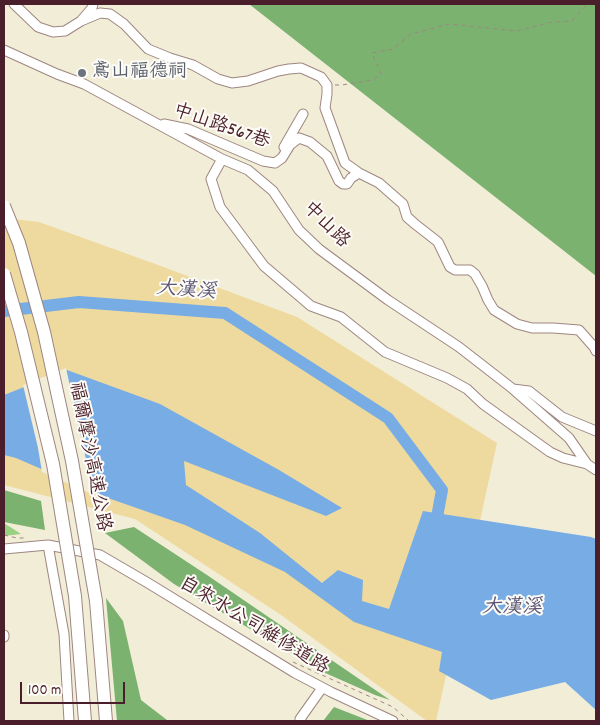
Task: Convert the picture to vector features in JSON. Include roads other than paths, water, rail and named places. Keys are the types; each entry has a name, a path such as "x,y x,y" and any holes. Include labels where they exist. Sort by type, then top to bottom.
{"highway":[{"name":"福爾摩沙高速公路","path":"4,206 19,243 44,332 72,461 96,601 106,721"},
{"name":"福爾摩沙高速公路","path":"4,274 21,332 54,464 75,596 85,721"}],"street":[{"path":"14,4 38,26 52,32 65,31 100,14 110,14 124,24 148,49 193,65 218,80 232,83 248,81 278,71 301,68 321,77 327,84 325,108 345,163 359,173 379,183 403,204 407,217 438,242 450,267 455,270 470,270 475,274 494,310 518,324 532,328 579,330 596,351"},
{"path":"81,22 93,4"},
{"name":"中山路","path":"4,50 84,84 222,159 248,170 273,191 299,230 319,249 388,300 459,347 513,389 569,438 587,464 596,470"},
{"path":"275,163 303,114"},
{"name":"中山路567巷","path":"154,122 188,129 262,161 275,163 282,158 290,145 299,138 310,142 327,156 339,181 343,184 347,184 351,178 359,173"},
{"path":"222,159 211,179 220,207 264,266 311,306 341,317 385,352 447,378 467,389 484,404 550,452 563,458 587,464"},
{"path":"513,389 529,391 562,417 596,431"},
{"path":"48,545 64,634 69,721"},
{"name":"自來水公司維修道路","path":"4,549 48,545 100,555 269,658 322,688 393,721"},
{"path":"299,720 322,688"}],"water":[{"name":"大漢溪","path":"67,370 160,404 279,470 342,508 326,516 184,461 186,485 260,533 322,583 338,570 363,580 362,601 389,609 423,511 596,539 596,710 565,682 491,700 439,671 442,652 354,622 285,572 185,525 108,498 16,458 4,455 4,395"}],"waterway":[{"name":"大漢溪","path":"4,311 79,302 225,313 388,418 442,490 435,528"}],"place":[{"name":"鳶山福德祠","path":"82,73"}]}
